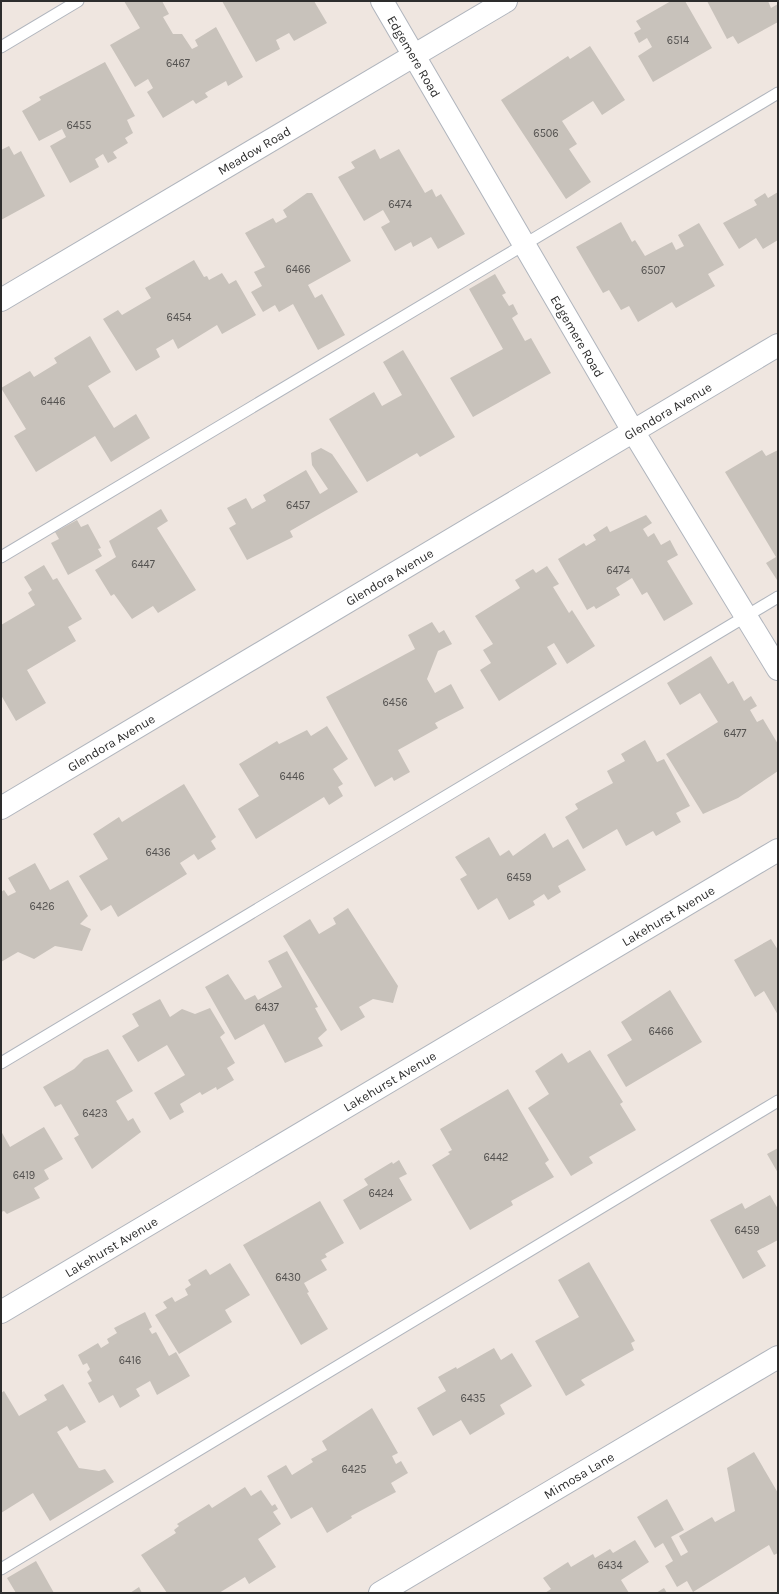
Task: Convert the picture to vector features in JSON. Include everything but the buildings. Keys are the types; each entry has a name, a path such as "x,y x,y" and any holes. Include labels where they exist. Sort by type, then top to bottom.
{"street":[{"name":"Edgemere Road","path":"382,1 633,431 778,669"},
{"name":"Meadow Road","path":"1,300 506,1"},
{"name":"Glendora Avenue","path":"1,808 778,345"},
{"name":"Lakehurst Avenue","path":"1,1312 778,850"},
{"name":"Mimosa Lane","path":"380,1593 778,1357"}],"lane":[{"path":"1,46 78,1"},
{"path":"1,557 778,92"},
{"path":"1,1063 778,598"},
{"path":"1,1569 778,1101"}]}
